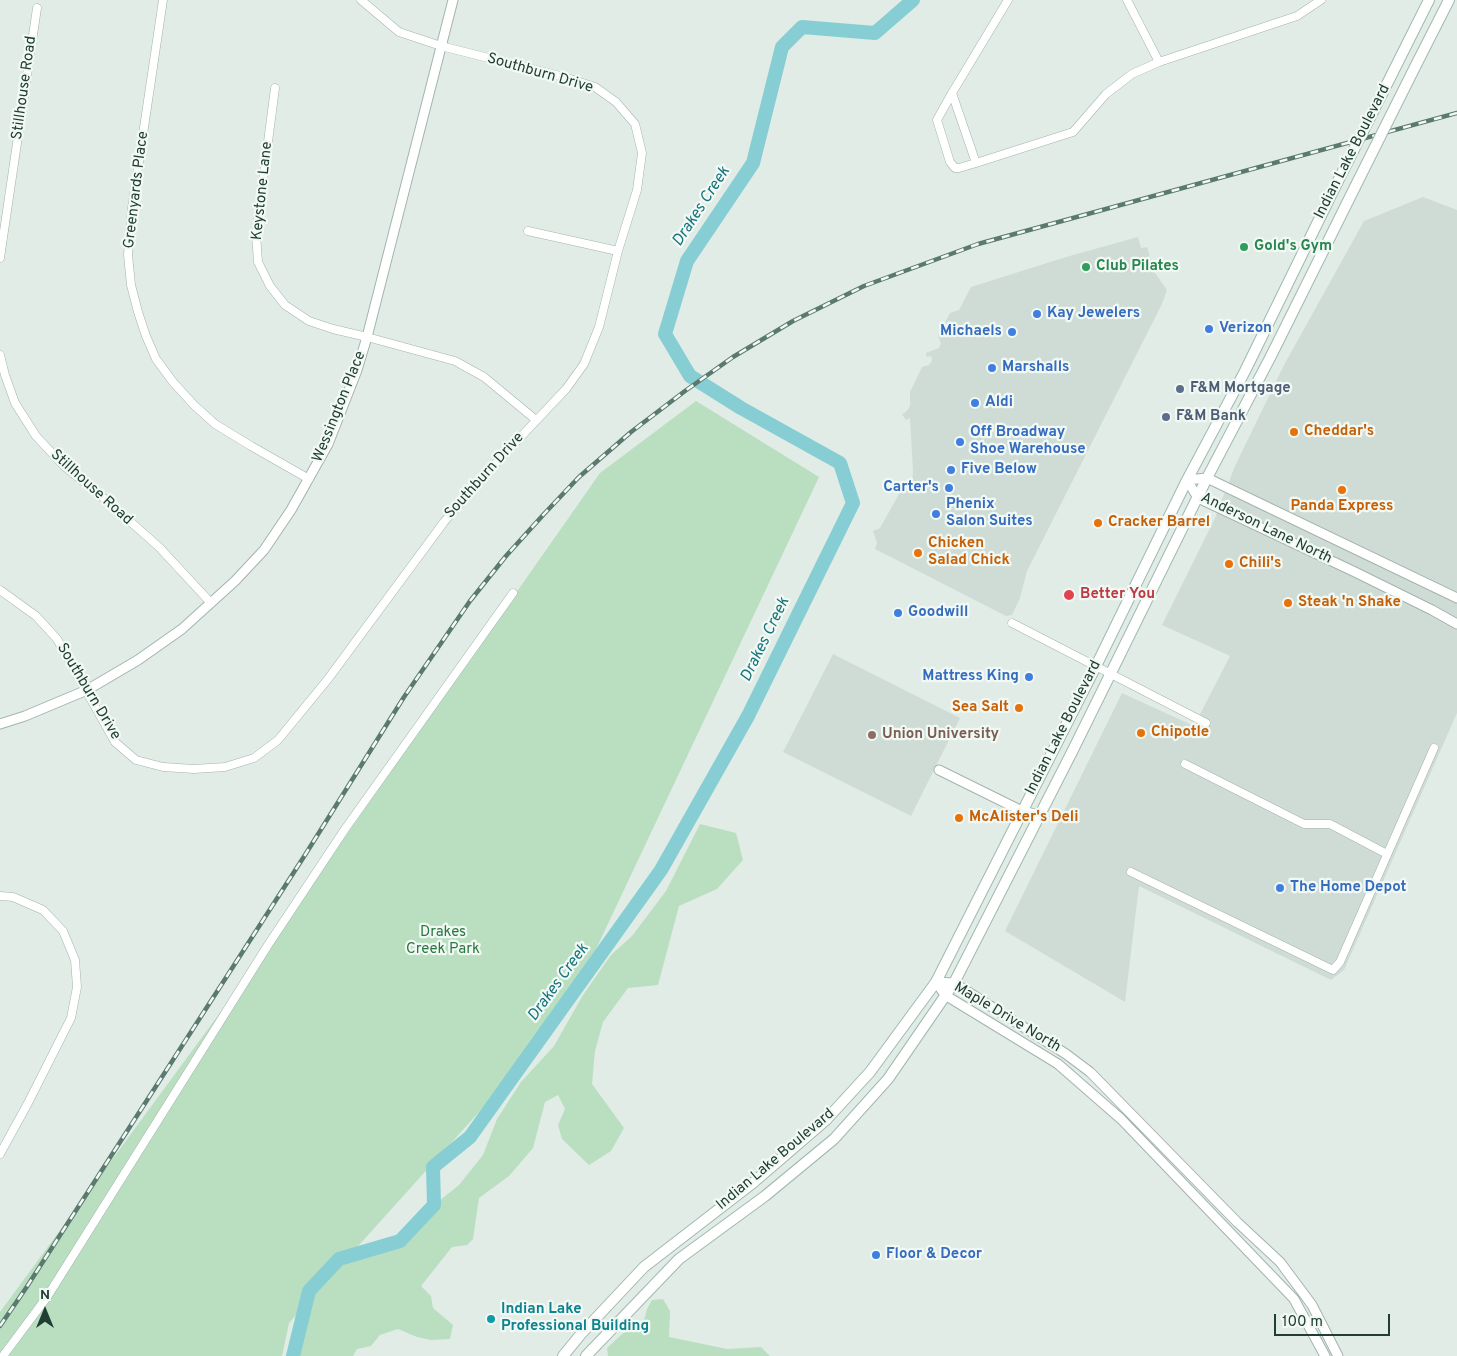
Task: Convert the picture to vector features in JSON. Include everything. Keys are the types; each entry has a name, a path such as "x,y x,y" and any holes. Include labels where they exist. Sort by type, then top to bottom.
{"main road":[{"name":"Indian Lake Boulevard","path":"564,1356 581,1334 644,1267 754,1182 826,1120 870,1072 936,982 1096,666 1187,480 1245,371 1429,0"},
{"name":"Indian Lake Boulevard","path":"586,1356 679,1259 765,1196 834,1139 888,1079 954,983 1449,0"}],"street":[{"name":"Greenyards Place","path":"163,0 132,208 128,255 131,285 138,312 156,359 173,382 194,405 215,424 309,479"},
{"name":"Southburn Drive","path":"0,590 36,616 57,639 115,742 136,760 163,767 194,770 225,767 254,758 278,740 328,679 444,522 481,479 566,389 584,364 599,327 618,251 637,190 642,153 634,124 616,102 595,87 441,46 399,32 361,0"},
{"name":"Wessington Place","path":"0,724 25,716 86,690 138,660 182,629 235,581 264,550 291,510 332,435 367,336 453,0"},
{"path":"1008,0 937,120 950,162 955,168 1073,132 1106,94 1132,74 1159,62 1297,16 1321,0"},
{"path":"1127,0 1159,62"},
{"name":"Stillhouse Road","path":"0,258 37,8"},
{"name":"Keystone Lane","path":"275,88 256,234 258,262 270,286 285,305 309,321 455,361 484,377 536,420"},
{"path":"952,93 976,163"},
{"path":"528,231 618,251"},
{"name":"Stillhouse Road","path":"0,355 15,403 36,436 64,466 159,547 210,602"},
{"name":"Anderson Lane North","path":"1457,598 1207,478 1187,480 1198,498 1355,572 1457,624"},
{"path":"3,1356 47,1298 268,945 345,829 514,593"},
{"path":"1012,624 1206,723"},
{"path":"1131,872 1333,970 1340,962 1434,748"},
{"path":"1185,764 1304,824 1330,824 1387,854"},
{"path":"939,770 1022,811 1039,816"},
{"path":"0,896 13,897 43,910 63,931 75,960 77,987 71,1018 0,1154"},
{"name":"Maple Drive North","path":"936,982 954,983 1066,1054 1090,1072 1237,1222 1280,1262 1304,1293 1338,1356"},
{"name":"Maple Drive North","path":"936,982 945,995 1058,1064 1121,1119 1294,1299 1325,1356"},
{"path":"1058,1064 1066,1054"},
{"path":"1121,1119 1129,1113"},
{"path":"1229,1230 1237,1222"},
{"path":"1294,1299 1304,1293"}],"shaded area":[{"path":"1423,197 1457,210 1457,713 1344,970 1331,980 1139,886 1125,1002 1005,931 1122,693 1194,726 1230,656 1162,625 1215,518 1235,466 1284,365 1364,221"},
{"path":"1138,237 1141,248 1147,247 1155,273 1167,290 1162,304 1027,571 1020,598 1012,615 1006,616 875,549 877,543 873,531 880,528 904,485 909,487 912,480 910,418 906,420 902,414 910,406 910,392 922,367 929,365 932,360 931,356 927,357 926,353 939,348 941,343 938,336 950,313 959,310 971,287"},
{"name":"Union University","path":"833,654 960,718 911,816 783,752"}],"green space":[{"name":"Drakes Creek Park","path":"696,401 819,477 563,1019 350,1255 400,1241 434,1205 459,1185 483,1155 497,1119 521,1082 554,1046 583,995 611,955 632,936 666,891 700,824 736,833 743,860 717,889 679,906 658,985 628,988 603,1022 595,1051 592,1084 624,1128 611,1151 589,1165 562,1139 558,1125 565,1109 558,1095 545,1102 533,1148 509,1176 479,1198 473,1239 467,1245 452,1247 421,1286 431,1296 433,1308 453,1325 450,1339 431,1340 417,1337 398,1329 380,1335 371,1346 357,1349 353,1356 293,1356 305,1305 289,1323 282,1356 0,1356 0,1312 261,957 600,473"},
{"path":"663,1299 670,1311 669,1337 727,1349 761,1347 770,1356 608,1356 607,1348 631,1326 642,1324 652,1300"}],"waterway":[{"name":"Drakes Creek","path":"293,1356 309,1291 339,1259 400,1241 434,1205 433,1167 470,1137 661,870 748,716 853,503 840,463 741,408 690,376 665,334 687,261 753,163 782,47 802,27 875,33 913,0"}],"railway":[{"path":"0,1326 305,855 404,697 470,601 506,556 579,477 631,432 733,357 793,321 864,286 978,244 1457,113"}],"place":[{"name":"Gold's Gym","path":"1244,247"},
{"name":"Club Pilates","path":"1086,267"},
{"name":"Kay Jewelers","path":"1037,314"},
{"name":"Verizon","path":"1209,329"},
{"name":"Michaels","path":"1012,332"},
{"name":"Marshalls","path":"992,368"},
{"name":"F&M Mortgage","path":"1180,389"},
{"name":"Aldi","path":"975,403"},
{"name":"F&M Bank","path":"1166,417"},
{"name":"Cheddar's","path":"1294,432"},
{"name":"Off Broadway Shoe Warehouse","path":"960,442"},
{"name":"Five Below","path":"951,470"},
{"name":"Carter's","path":"949,488"},
{"name":"Panda Express","path":"1342,490"},
{"name":"Phenix Salon Suites","path":"936,514"},
{"name":"Cracker Barrel","path":"1098,523"},
{"name":"Chicken Salad Chick","path":"918,553"},
{"name":"Chili's","path":"1229,564"},
{"name":"Better You","path":"1069,595"},
{"name":"Steak 'n Shake","path":"1288,603"},
{"name":"Goodwill","path":"898,613"},
{"name":"Mattress King","path":"1029,677"},
{"name":"Sea Salt","path":"1019,708"},
{"name":"Chipotle","path":"1141,733"},
{"name":"Union University","path":"872,735"},
{"name":"McAlister's Deli","path":"959,818"},
{"name":"The Home Depot","path":"1280,888"},
{"name":"Floor & Decor","path":"876,1255"},
{"name":"Indian Lake Professional Building","path":"491,1319"}]}
